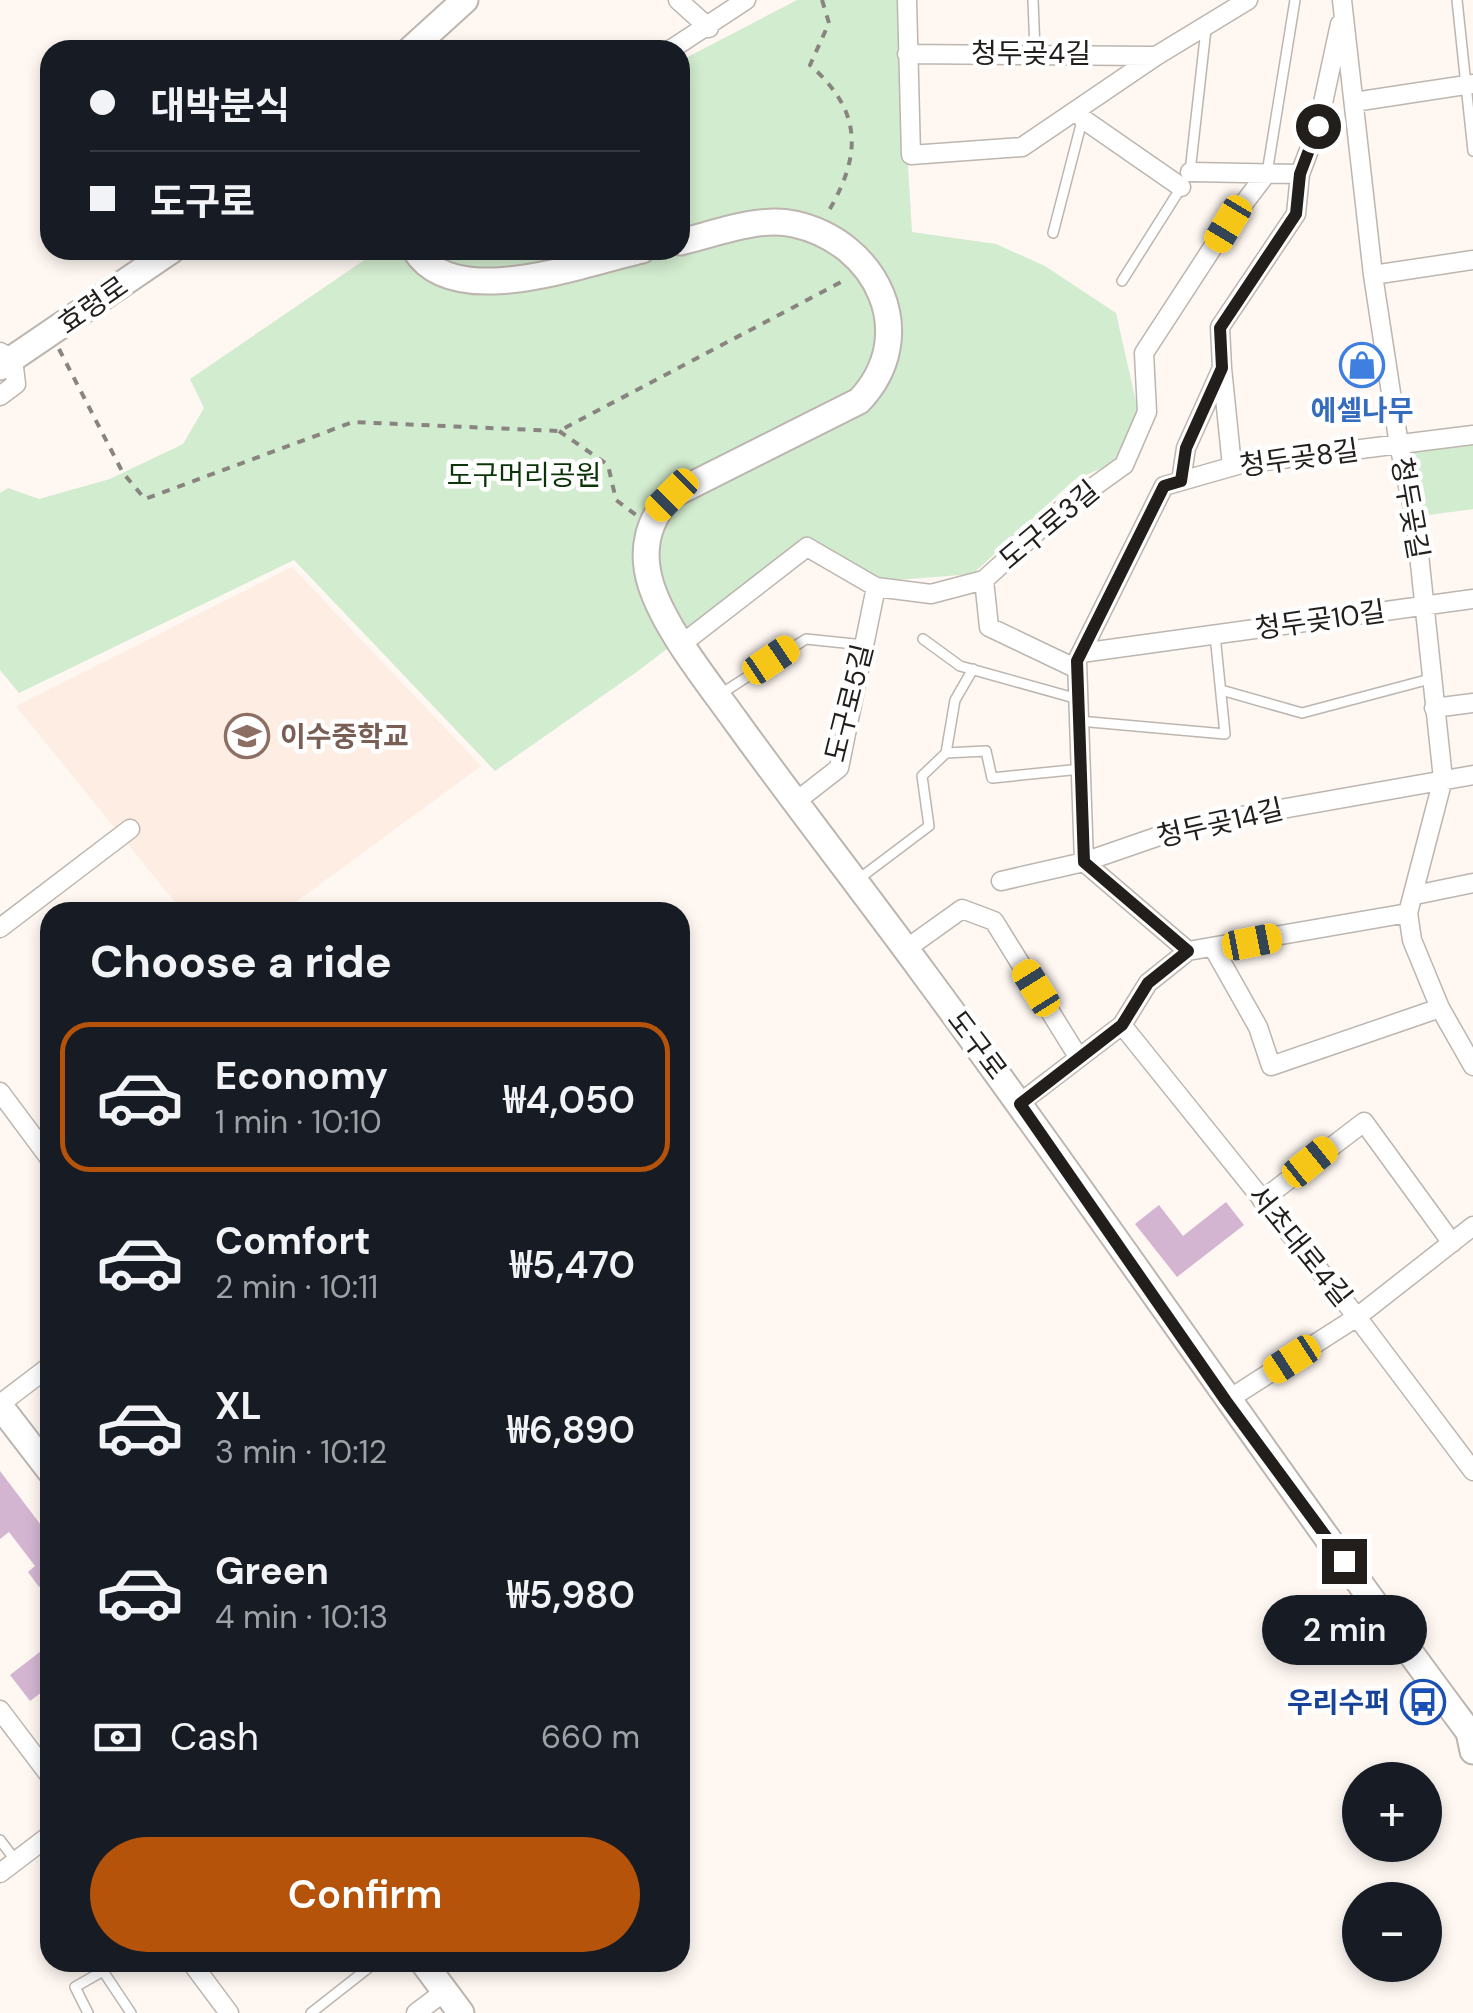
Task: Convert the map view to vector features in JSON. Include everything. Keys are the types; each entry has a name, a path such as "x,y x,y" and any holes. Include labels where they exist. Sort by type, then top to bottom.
{"street":[{"path":"421,40 464,0"},
{"path":"678,0 709,28"},
{"path":"688,40 746,0"},
{"path":"907,0 907,54"},
{"name":"청두곶4길","path":"1156,56 1035,52 907,54 911,155 1022,146 1084,112 1156,56 1248,0"},
{"path":"1232,466 1220,328 1296,214 1300,174 1318,126 1343,4"},
{"name":"청두곶길","path":"1343,4 1373,274 1399,445 1415,517 1443,779 1412,904 1412,940 1440,1008 1473,1066"},
{"path":"1354,102 1469,85"},
{"path":"1084,112 1186,180 1267,172 1300,174"},
{"name":"도구로3길","path":"683,643 807,547 876,588 931,594 984,580 1061,510 1124,466 1147,412 1144,354 1228,224 1267,172"},
{"path":"650,526 653,514 672,495 845,411 870,389 884,357 889,323 880,290 866,266 840,241 770,222 690,240"},
{"name":"효령로","path":"0,396 16,384 4,359 52,334 158,260"},
{"path":"424,260 435,271 475,283 591,260"},
{"path":"1373,274 1473,260"},
{"path":"1188,951 1084,862 1076,721 1079,661 1164,486 1181,481 1186,448 1222,368"},
{"name":"청두곶8길","path":"1181,481 1232,466 1473,435"},
{"name":"도구로","path":"650,526 646,560 651,586 718,696 852,884 906,949 1020,1104 1226,1401 1472,1738"},
{"path":"984,580 988,627 1079,661"},
{"name":"도구로5길","path":"794,802 839,768 876,588"},
{"name":"청두곶10길","path":"1079,661 1215,634 1473,600"},
{"path":"1434,708 1473,703"},
{"name":"청두곶14길","path":"1001,881 1084,862 1191,824 1473,775"},
{"path":"0,928 130,829"},
{"path":"1020,1104 1077,1055 1122,1025 1148,983 1188,951 1214,949 1412,904 1473,882"},
{"path":"906,949 962,909 994,922 1077,1055"},
{"path":"1214,949 1258,1027 1271,1066 1440,1008"},
{"name":"서초대로4길","path":"1122,1025 1357,1317 1473,1470"},
{"path":"0,1092 40,1146"},
{"path":"1262,1200 1364,1122 1452,1243"},
{"path":"1226,1401 1357,1317 1473,1226"},
{"path":"40,1374 0,1405 40,1459"},
{"path":"0,1710 40,1763"},
{"path":"0,1873 40,1843"},
{"path":"201,1972 229,2013"},
{"path":"429,1972 461,2013"},
{"path":"416,2013 444,1992"}],"lane":[{"path":"1033,0 1035,52"},
{"path":"1267,172 1295,0"},
{"path":"1457,0 1473,151"},
{"path":"1122,282 1186,180 1207,26"},
{"path":"1052,233 1084,112"},
{"name":"청두곶10길","path":"1076,721 1226,734 1215,634"},
{"path":"718,696 806,639 864,645"},
{"path":"923,639 960,666 1078,699"},
{"path":"852,884 929,826 922,776 946,753 954,700 973,670"},
{"path":"1221,690 1302,713 1430,679"},
{"path":"946,753 986,751 992,778 1080,770"},
{"path":"0,1840 16,1861"},
{"path":"88,2013 75,1987 94,1972"},
{"path":"103,1972 131,2013"},
{"path":"311,2013 363,1972"}],"path":[{"path":"818,232 840,193 853,149 850,112 830,83 810,65 829,23 822,0"},
{"path":"52,334 123,473 146,499 353,422 559,431 828,292 866,266"},
{"path":"559,431 608,465 616,500 650,526"}],"shaded area":[{"name":"이수중학교","path":"292,567 481,766 296,902 175,902 16,706"}],"green space":[{"name":"도구머리공원","path":"797,0 898,0 912,232 996,244 1045,266 1116,313 1139,415 1123,459 1074,480 973,574 884,581 809,541 638,671 495,771 294,560 19,693 0,670 0,493 8,488 39,499 110,479 183,444 204,408 190,379 364,260 690,260 690,56"},
{"path":"1473,435 1473,509 1415,517 1399,445"}],"building":[{"path":"1226,1202 1244,1225 1177,1277 1135,1224 1159,1205 1183,1236"},
{"path":"0,1471 40,1524 40,1586 28,1572 35,1566 9,1532 0,1539"},
{"path":"40,1652 40,1694 30,1701 10,1675"}],"place":[{"name":"에셀나무","path":"1362,365"},
{"name":"이수중학교","path":"247,736"},
{"name":"우리수퍼","path":"1423,1702"}],"route":[{"path":"1318,126 1300,174 1296,214 1220,328 1222,368 1186,448 1181,481 1164,486 1077,661 1076,721 1084,862 1188,951 1148,983 1122,1025 1077,1055 1020,1104 1226,1401 1344,1561"}]}
